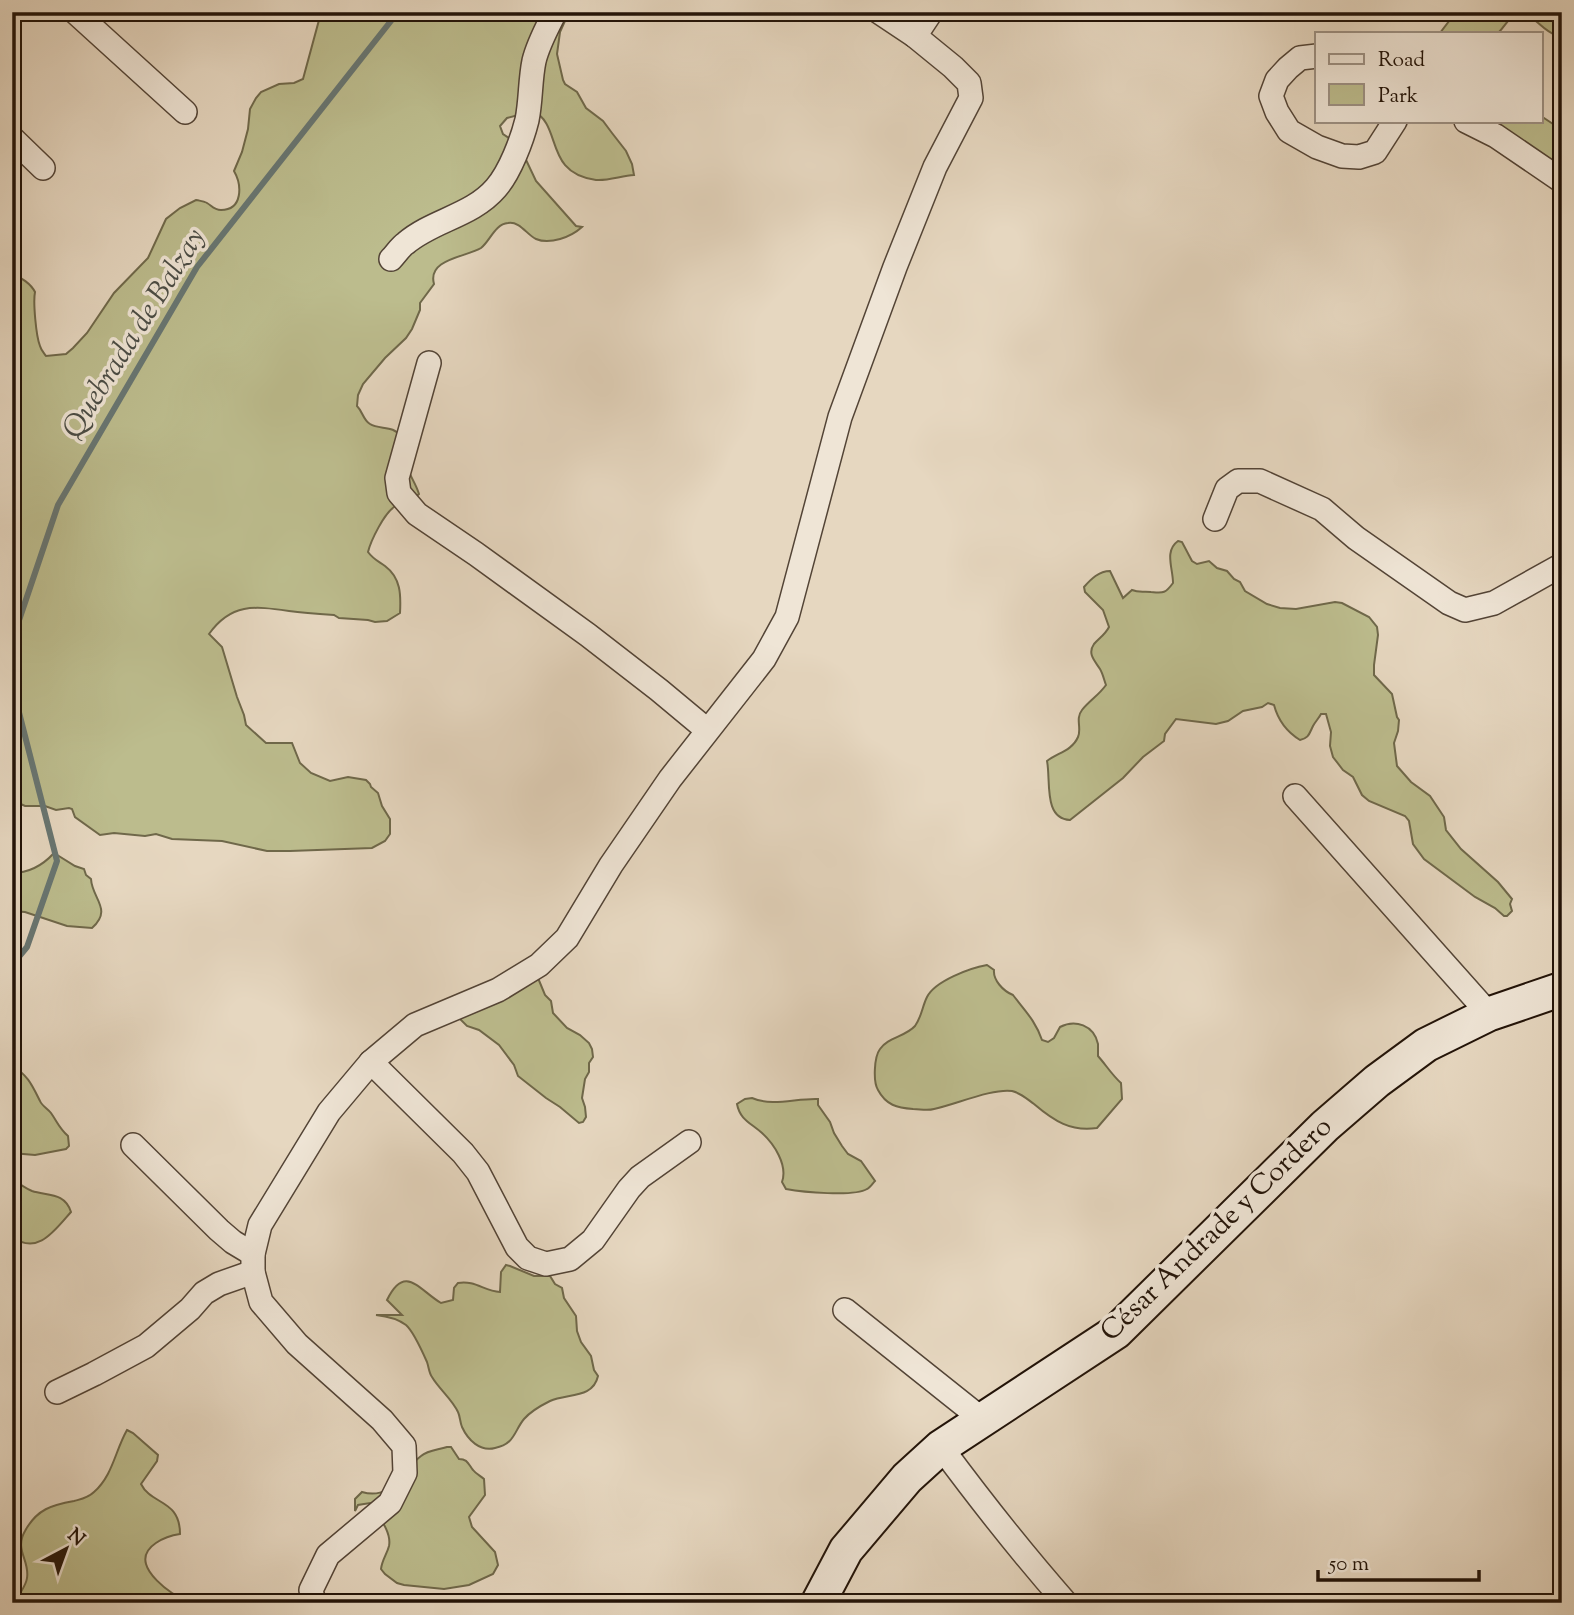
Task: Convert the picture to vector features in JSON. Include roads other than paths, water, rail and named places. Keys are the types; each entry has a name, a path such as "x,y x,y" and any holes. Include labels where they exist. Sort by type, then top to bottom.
{"street":[{"path":"75,12 185,112"},
{"path":"391,259 411,239 468,211 498,187 513,160 526,120 535,60 544,32 555,12"},
{"path":"314,1603 311,1590 328,1555 390,1503 405,1473 404,1446 382,1420 297,1344 261,1303 253,1263 260,1225 329,1112 371,1062 415,1025 498,990 519,978 539,965 567,938 611,865 670,779 764,659 787,617 840,416 935,167 971,98 969,83 953,67 915,36 879,12"},
{"path":"915,36 931,12"},
{"path":"1315,55 1300,58 1276,80 1271,96 1276,112 1289,131 1317,147 1342,156 1359,157 1375,152 1394,122"},
{"path":"1468,122 1496,136 1562,181"},
{"path":"12,138 43,168"},
{"path":"429,363 397,478 399,493 417,514 588,635 707,730"},
{"path":"1216,519 1227,489 1238,481 1260,481 1322,509 1356,538 1449,603 1465,610 1494,603 1562,565"},
{"path":"1295,796 1489,1014"},
{"name":"César Andrade y Cordero","path":"818,1603 846,1550 907,1478 942,1447 1116,1332 1325,1126 1377,1081 1426,1045 1489,1014 1562,989"},
{"path":"371,1062 463,1153 478,1172 517,1247 528,1258 546,1264 570,1259 593,1240 640,1177 689,1142"},
{"path":"134,1145 253,1263"},
{"path":"57,1392 146,1346 190,1309 204,1293 253,1263"},
{"path":"845,1310 983,1420"},
{"path":"942,1447 1022,1553 1066,1603"}],"waterway":[{"name":"Quebrada de Balzay","path":"12,641 58,505 197,267 398,12"},
{"name":"Quebrada de Balzay","path":"12,685 57,861 27,947 12,965"}]}
